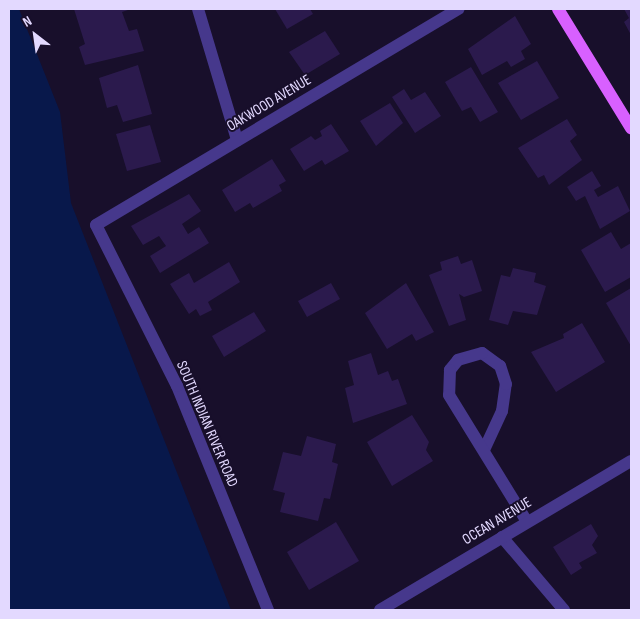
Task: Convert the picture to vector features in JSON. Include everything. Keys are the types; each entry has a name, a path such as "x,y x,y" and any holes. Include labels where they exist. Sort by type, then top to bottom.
{"main road":[{"path":"558,9 631,128"}],"street":[{"path":"198,9 237,140"},
{"name":"OAKWOOD AVENUE","path":"96,225 458,9"},
{"name":"SOUTH INDIAN RIVER ROAD","path":"96,225 176,386 268,610"},
{"path":"484,450 502,411 506,384 500,366 482,353 458,360 447,382 449,395 527,522"},
{"name":"OCEAN AVENUE","path":"380,610 631,461"},
{"path":"502,537 564,610"}],"shaded area":[{"path":"9,9 19,9 60,112 71,203 231,610 9,610"}],"building":[{"path":"74,9 131,9 122,12 129,31 137,29 144,51 85,65 79,47 85,44"},
{"path":"275,9 310,9 313,14 287,29"},
{"path":"624,9 631,9 631,35 624,22 629,18"},
{"path":"515,16 531,44 521,51 525,59 511,67 507,61 482,75 468,49"},
{"path":"325,31 340,54 305,75 289,52"},
{"path":"537,61 559,98 521,120 498,83"},
{"path":"138,65 152,114 123,122 117,105 107,108 99,78"},
{"path":"471,67 498,112 480,122 471,107 462,111 445,82"},
{"path":"404,89 411,100 425,92 441,116 415,133 392,97"},
{"path":"390,103 403,123 376,146 360,121"},
{"path":"567,119 577,135 570,141 582,160 549,185 544,175 538,178 518,148"},
{"path":"331,124 349,151 325,165 322,160 304,171 290,149 311,136 315,140 322,136 320,131"},
{"path":"150,125 161,162 127,171 116,134"},
{"path":"272,159 286,181 279,185 282,191 253,208 250,203 235,212 222,190"},
{"path":"592,171 601,186 594,190 598,197 618,186 630,211 600,229 585,196 576,201 567,187"},
{"path":"189,194 201,211 182,224 188,234 199,227 209,243 160,273 150,256 166,246 159,236 143,245 131,226"},
{"path":"611,232 621,249 631,243 631,277 605,292 581,250"},
{"path":"458,256 461,264 472,260 482,291 464,297 459,294 466,320 449,326 429,275 442,270 440,262"},
{"path":"229,262 240,282 208,302 212,310 200,316 196,309 189,314 170,284 189,273 194,283"},
{"path":"513,268 536,273 534,282 546,286 537,315 513,311 508,325 489,320 501,275 510,277"},
{"path":"331,283 340,299 307,317 298,301"},
{"path":"406,283 434,332 416,341 412,334 387,349 365,313"},
{"path":"631,288 631,346 606,303"},
{"path":"254,312 266,331 224,357 212,336"},
{"path":"582,323 605,362 556,392 531,352 564,338 563,334"},
{"path":"371,353 378,375 388,371 392,381 398,379 407,404 353,423 345,388 354,385 348,361"},
{"path":"412,415 429,442 426,450 433,461 392,486 367,442"},
{"path":"307,436 336,444 332,462 338,464 330,499 324,498 318,521 280,512 285,493 273,490 283,452 301,456"},
{"path":"336,522 359,561 309,590 287,552"},
{"path":"591,524 598,536 592,545 597,553 579,563 582,568 571,575 553,547"}]}
